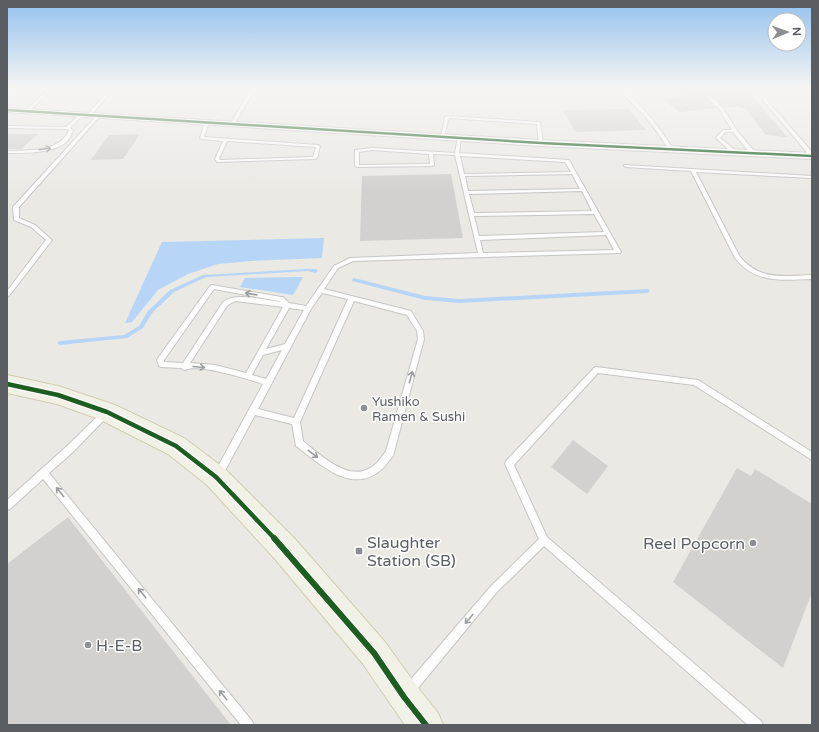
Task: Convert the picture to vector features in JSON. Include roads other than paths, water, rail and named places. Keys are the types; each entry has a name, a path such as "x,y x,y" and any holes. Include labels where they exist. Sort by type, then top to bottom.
{"main road":[{"path":"7,384 58,395 107,412 176,446 216,477 285,549 374,653 404,697 426,725"}],"street":[{"path":"236,123 541,143 812,155"}],"lane":[{"path":"7,126 67,128 74,123"},
{"path":"7,295 49,240 33,226 16,219 16,207 92,123"},
{"path":"207,123 202,138 318,146 315,158 220,161 217,159 225,140"},
{"path":"442,136 445,123"},
{"path":"540,123 541,143"},
{"path":"655,123 671,149"},
{"path":"731,123 735,131 752,152"},
{"path":"785,123 812,155"},
{"path":"7,152 55,147 70,135 71,130 67,128"},
{"path":"733,151 718,138 724,130 735,131"},
{"path":"459,138 457,154 481,255"},
{"path":"216,477 308,308 336,267 352,259 618,252 567,161 457,154 372,150 358,151 357,166 432,165 431,153"},
{"path":"626,166 812,177"},
{"path":"692,170 738,258 748,269 755,274 767,277 812,277"},
{"path":"462,175 574,173"},
{"path":"466,193 584,190"},
{"path":"472,215 596,212"},
{"path":"477,238 608,233"},
{"path":"267,382 248,376 199,366 184,367 161,364 160,360 212,287 281,299 288,305"},
{"path":"320,290 352,298 409,313 420,331 421,339 390,453 382,465 368,475 352,476 337,472 299,443 296,422 352,298"},
{"path":"184,367 225,304 230,301 236,300 278,306 288,305 308,308"},
{"path":"248,376 288,305"},
{"path":"261,353 287,346"},
{"path":"757,725 544,540 509,464 596,370 695,382 812,456"},
{"path":"252,411 296,422"},
{"path":"7,506 44,473 107,412"},
{"path":"44,473 248,725"},
{"path":"404,697 494,589 544,540"}],"water":[{"path":"324,238 322,258 218,264 188,274 158,290 132,322 125,323 162,242"},
{"path":"303,277 293,295 240,287 245,278"}],"waterway":[{"path":"60,343 125,337 141,327 150,312 172,291 205,276 308,270 316,271"},
{"path":"354,280 425,298 459,301 648,291"}],"place":[{"name":"Yushiko Ramen & Sushi","path":"364,408"},
{"name":"Reel Popcorn","path":"753,543"},
{"name":"Slaughter Station (SB)","path":"359,551"},
{"name":"H-E-B","path":"88,645"}]}
